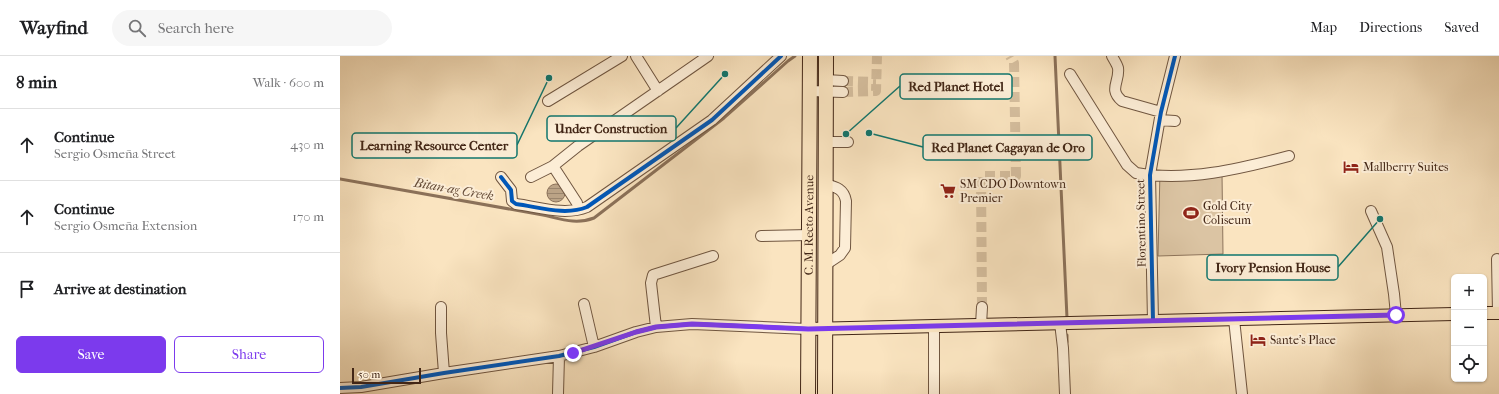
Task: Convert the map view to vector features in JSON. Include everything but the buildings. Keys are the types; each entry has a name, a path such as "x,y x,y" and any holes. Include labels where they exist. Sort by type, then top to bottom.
{"highway":[{"name":"C. M. Recto Avenue","path":"825,394 826,56"},
{"name":"C. M. Recto Avenue","path":"808,394 810,60"}],"main road":[{"path":"1487,313 1498,312"},
{"path":"808,329 1451,314"}],"street":[{"path":"548,101 622,56"},
{"path":"636,56 658,91"},
{"path":"532,177 553,166 578,146 708,56"},
{"path":"502,176 511,190 512,201 516,204 566,211 578,210 587,207 712,120 781,56"},
{"path":"1112,56 1118,68 1114,88 1115,94 1122,101 1174,121"},
{"name":"Florentino Street","path":"1153,321 1150,175 1160,116 1175,56"},
{"path":"1070,74 1131,171 1136,173 1185,176 1267,162 1289,156"},
{"path":"809,91 843,81"},
{"path":"826,86 843,92"},
{"path":"826,142 848,142"},
{"path":"553,166 577,203"},
{"path":"825,184 839,188 845,195 846,217 845,248 840,255 825,265"},
{"path":"1371,211 1387,247 1396,315"},
{"path":"761,236 809,235"},
{"path":"656,327 651,283 653,275 713,256"},
{"path":"1497,259 1498,312"},
{"path":"584,304 594,347"},
{"path":"441,307 444,373"},
{"path":"981,325 982,307"},
{"path":"1234,319 1242,394"},
{"path":"1060,323 1063,348 1065,394"},
{"path":"340,388 361,387 559,356 594,347 636,332 656,327 698,324 808,329"},
{"path":"934,326 934,394"},
{"path":"558,394 559,356"}],"shaded area":[{"name":"Gold City Coliseum","path":"1160,171 1222,173 1223,254 1158,256"},
{"path":"556,184 562,187 565,193 562,199 556,202 550,199 547,193 550,187"}],"waterway":[{"name":"Bitan-ag Creek","path":"340,179 543,215 568,221 587,220 594,218 724,118 795,56"},
{"path":"1055,56 1067,318"},
{"path":"1067,335 1067,342"}],"tunnel":[{"path":"843,92 876,91 877,56"},
{"path":"982,307 981,176 1016,176 1014,63 1010,56"},
{"path":"843,81 876,82"}],"cycle path":[{"path":"501,177 511,190 512,201 516,204 561,211 579,210 587,207 712,120 781,56"},
{"path":"1153,321 1150,175 1161,112 1175,56"},
{"path":"340,388 361,387 559,356 594,347 636,332 656,327 692,324 808,329"}],"place":[{"name":"Under Construction","path":"725,74"},
{"name":"Learning Resource Center","path":"549,78"},
{"name":"Red Planet Cagayan de Oro","path":"869,133"},
{"name":"Red Planet Hotel","path":"846,134"},
{"name":"Mallberry Suites","path":"1351,167"},
{"name":"SM CDO Downtown Premier","path":"948,191"},
{"name":"Gold City Coliseum","path":"1191,213"},
{"name":"Ivory Pension House","path":"1380,219"},
{"name":"Sante's Place","path":"1258,340"}],"route":[{"path":"573,353 636,332 656,327 692,324 808,329 1396,315"}]}
